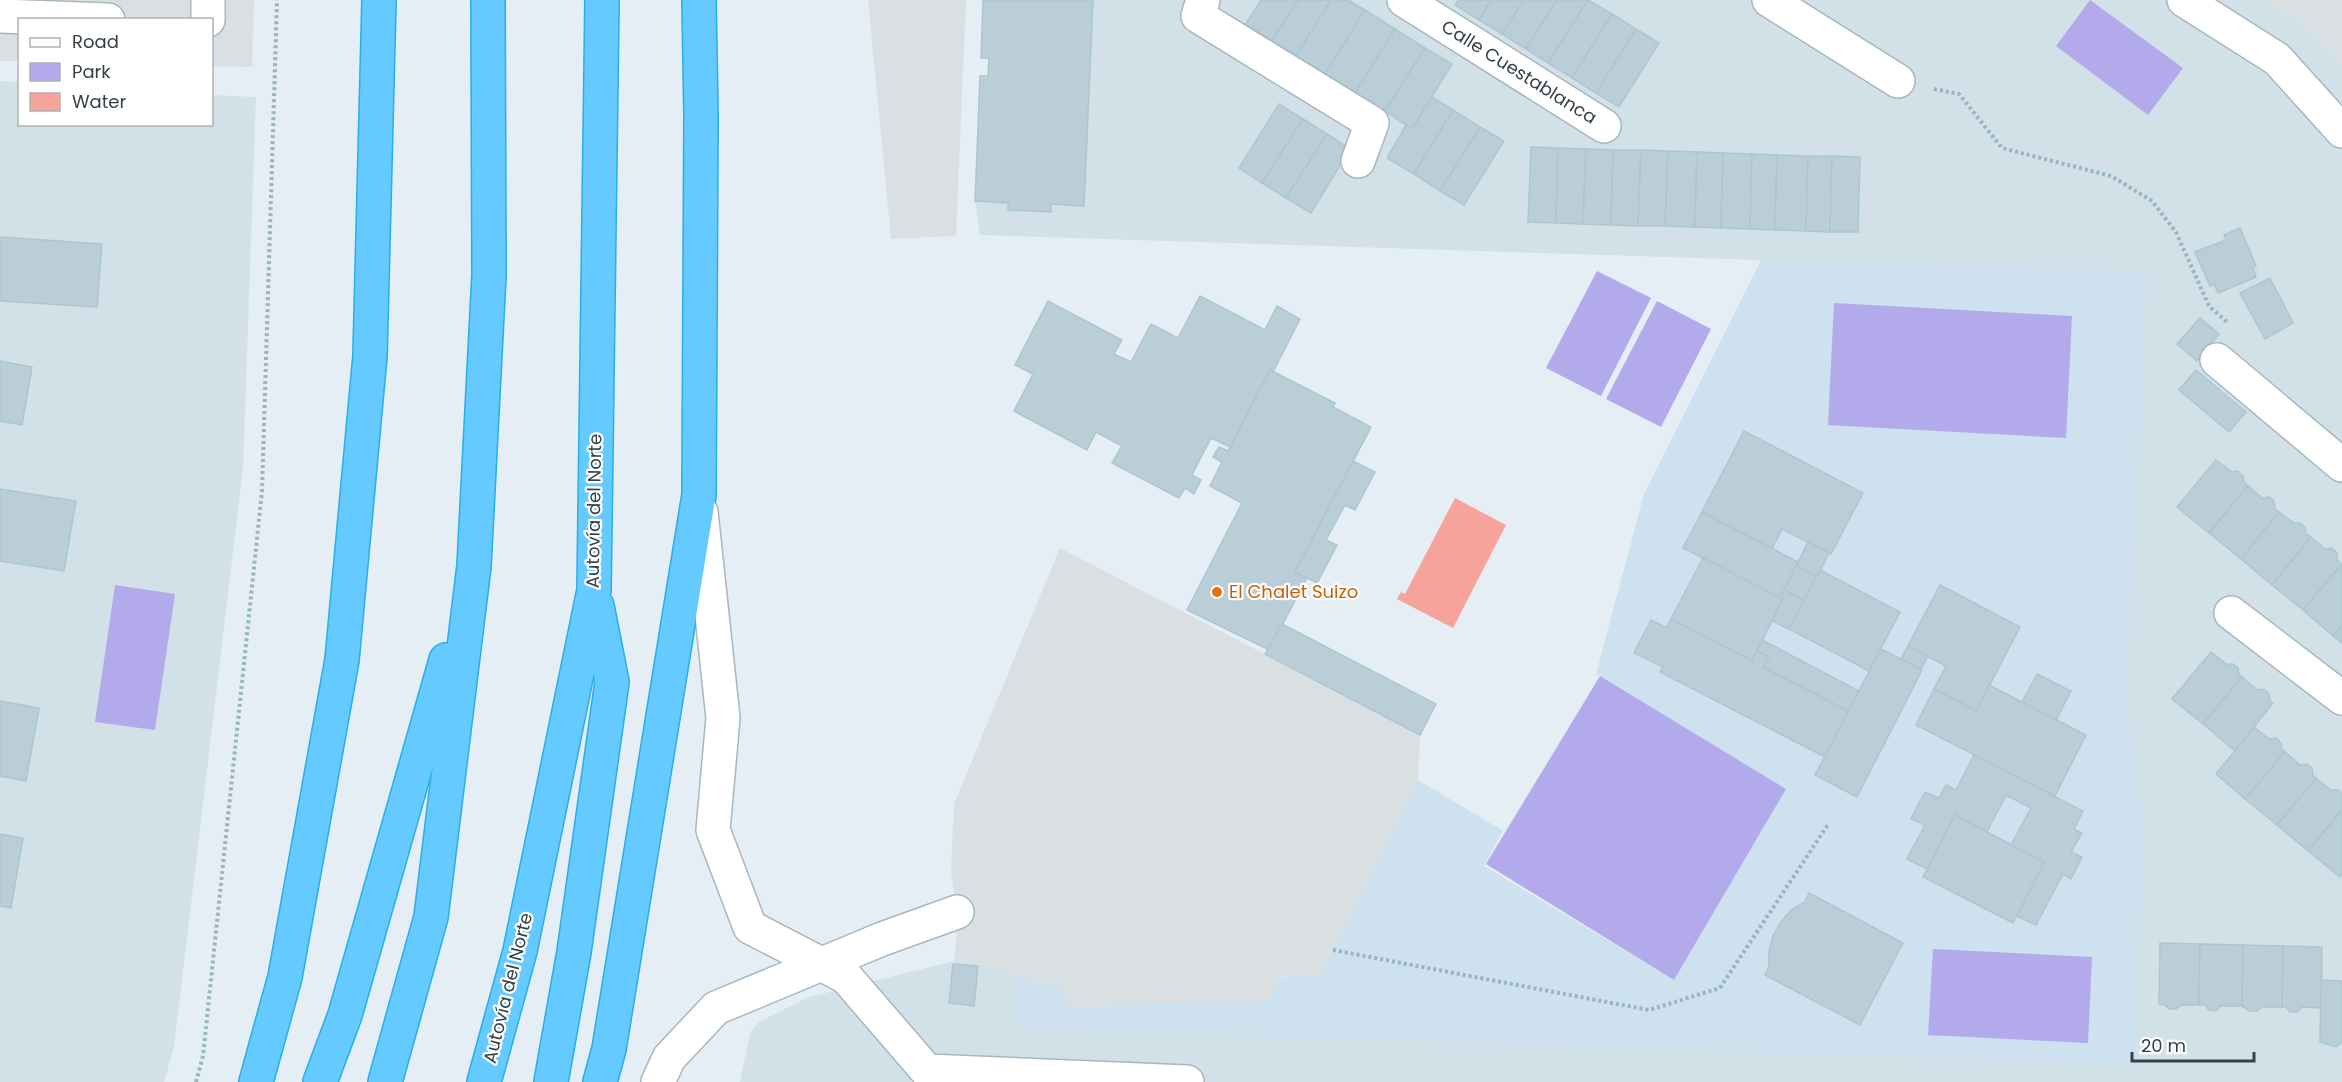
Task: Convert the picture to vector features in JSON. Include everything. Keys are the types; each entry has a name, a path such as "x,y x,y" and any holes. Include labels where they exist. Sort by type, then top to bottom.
{"highway":[{"path":"256,1082 285,977 342,660 370,356 379,0"},
{"path":"385,1082 431,917 474,566 489,275 488,0"},
{"name":"Autovía del Norte","path":"484,1082 520,951 594,590 602,0"},
{"path":"600,1082 609,1048 699,495 701,128 699,0"},
{"path":"320,1082 345,1015 474,566"},
{"path":"551,1082 574,952 612,682 594,590"}],"street":[{"path":"208,0 208,18"},
{"path":"1203,0 1198,16 1371,123 1358,161"},
{"name":"Calle Cuestablanca","path":"1404,0 1604,126"},
{"path":"1769,0 1898,81"},
{"path":"2184,0 2277,59 2342,131"},
{"path":"0,16 54,18"},
{"path":"2217,360 2342,465"},
{"path":"699,495 723,718 713,830 750,927 846,977 927,1071 1187,1082"},
{"path":"2231,613 2342,698"},
{"path":"658,1082 669,1058 716,1008 821,964 957,912"}],"path":[{"path":"196,1082 203,1056 262,491 277,0"},
{"path":"1898,81 1959,94 2002,148 2111,176 2152,201 2176,232 2209,306 2231,325 2217,360"},
{"path":"1333,950 1649,1010 1720,988 1829,823"}],"shaded area":[{"path":"0,0 254,0 252,67 213,66 213,18 18,18 18,61 0,61"},
{"path":"868,0 966,0 956,236 891,239"},
{"path":"1093,0 2267,0 2293,17 2342,63 2342,1082 740,1082 750,1033 759,1022 809,997 954,961 994,965 1016,976 1015,1028 2134,1065 2143,824 2127,698 2147,270 980,235 975,201 1008,203 1008,210 1050,212 1051,204 1084,205"},
{"path":"2267,0 2342,0 2342,64 2293,17"},
{"path":"0,81 18,82 18,126 213,126 213,95 256,97 243,468 174,1047 164,1082 0,1082"},
{"path":"1761,260 2148,270 2127,698 2143,824 2135,1065 1015,1028 1016,976 1060,985 1320,975 1418,780 1503,831 1484,866 1674,980 1786,789 1596,674 1644,494"},
{"path":"1060,548 1420,735 1418,780 1320,975 1280,976 1268,1000 1070,1007 1060,985 1016,976 994,965 954,961 958,923 951,871 954,804"}],"green space":[{"path":"2090,0 2183,68 2148,115 2056,46"},
{"path":"1597,271 1651,298 1601,396 1546,368"},
{"path":"1657,301 1711,329 1661,427 1606,399"},
{"path":"1834,303 2072,316 2066,438 1828,425"},
{"path":"115,585 175,594 155,730 95,722"},
{"path":"1600,676 1786,789 1674,980 1486,864"},
{"path":"1933,949 2092,957 2088,1043 1928,1035"}],"water":[{"path":"1455,498 1506,525 1453,628 1397,599 1401,592 1405,594"}],"building":[{"path":"983,0 1093,0 1084,206 1051,204 1051,212 1008,210 1008,203 975,201 980,76 988,76 989,58 981,58"},
{"path":"1261,0 1298,0 1272,41 1245,25"},
{"path":"1298,0 1331,0 1296,56 1272,41"},
{"path":"1331,0 1348,0 1365,10 1325,74 1296,56"},
{"path":"1458,0 1491,0 1479,20 1455,5"},
{"path":"1491,0 1524,0 1502,34 1479,20"},
{"path":"1524,0 1557,0 1526,49 1502,34"},
{"path":"1557,0 1588,0 1548,63 1526,49"},
{"path":"1588,0 1612,14 1572,78 1548,63"},
{"path":"1365,10 1395,29 1355,93 1325,74"},
{"path":"1612,14 1636,29 1596,93 1572,78"},
{"path":"1395,29 1425,48 1385,111 1355,93"},
{"path":"1636,29 1659,43 1619,107 1596,93"},
{"path":"1425,48 1452,64 1412,129 1385,111"},
{"path":"1432,97 1453,110 1414,174 1387,158 1406,125 1412,129"},
{"path":"1279,104 1303,119 1262,183 1239,168"},
{"path":"1453,110 1480,127 1440,191 1414,174"},
{"path":"1303,119 1327,134 1286,198 1262,183"},
{"path":"1480,127 1504,141 1464,205 1440,191"},
{"path":"1327,134 1350,149 1311,213 1286,198"},
{"path":"1531,147 1558,148 1556,223 1528,222"},
{"path":"1558,148 1586,149 1583,224 1556,223"},
{"path":"1586,149 1613,150 1611,225 1583,224"},
{"path":"1613,150 1641,150 1638,226 1611,225"},
{"path":"1641,150 1668,151 1665,226 1638,226"},
{"path":"1668,151 1697,152 1695,227 1665,226"},
{"path":"1697,152 1723,153 1721,228 1695,227"},
{"path":"1723,153 1752,154 1750,229 1721,228"},
{"path":"1752,154 1777,155 1775,230 1750,229"},
{"path":"1777,155 1808,156 1806,231 1775,230"},
{"path":"1808,156 1832,156 1830,232 1806,231"},
{"path":"1832,156 1860,157 1858,232 1830,232"},
{"path":"2240,228 2256,266 2253,268 2256,277 2218,293 2214,284 2210,286 2195,252 2226,240 2224,235"},
{"path":"0,237 102,244 97,307 0,301"},
{"path":"2270,278 2293,323 2265,339 2240,293"},
{"path":"1200,296 1265,330 1277,306 1300,319 1273,372 1270,370 1230,447 1211,438 1192,475 1201,480 1194,494 1185,488 1179,498 1112,463 1122,446 1096,432 1087,450 1014,411 1033,374 1015,365 1048,301 1122,340 1114,354 1131,362 1151,324 1178,338"},
{"path":"2200,318 2219,334 2197,361 2177,344"},
{"path":"0,361 32,367 22,425 0,421"},
{"path":"1270,370 1335,403 1333,407 1371,427 1295,572 1307,578 1269,650 1187,610 1242,503 1210,486 1222,462 1213,457 1219,447 1228,451"},
{"path":"2196,370 2246,412 2229,432 2179,390"},
{"path":"1744,431 1863,493 1831,554 1782,529 1772,549 1702,512"},
{"path":"2216,460 2232,472 2238,471 2248,486 2209,533 2177,507"},
{"path":"1353,461 1375,472 1355,510 1345,505 1326,540 1337,545 1317,583 1295,572"},
{"path":"2248,486 2262,498 2269,497 2274,501 2275,509 2279,512 2241,559 2209,533"},
{"path":"0,489 76,501 64,571 0,561"},
{"path":"1702,512 1798,562 1780,598 1683,548"},
{"path":"2279,512 2294,523 2300,523 2305,527 2306,534 2311,537 2272,585 2241,559"},
{"path":"2311,537 2325,549 2332,548 2337,553 2337,560 2342,564 2303,610 2272,585"},
{"path":"1808,542 1829,553 1817,577 1796,566"},
{"path":"1703,558 1783,599 1752,661 1671,619"},
{"path":"2342,564 2342,625 2333,636 2303,610"},
{"path":"1796,566 1817,577 1804,601 1784,590"},
{"path":"1820,570 1900,612 1869,671 1789,629"},
{"path":"1940,585 2020,627 1976,711 1934,689 1946,666 1908,646"},
{"path":"1784,590 1804,601 1789,629 1772,621 1783,599 1780,598"},
{"path":"1671,619 1752,661 1757,651 1769,657 1763,667 1848,711 1825,757 1660,672 1663,667 1634,653 1651,620 1667,628"},
{"path":"1282,624 1436,704 1420,735 1265,654"},
{"path":"2342,625 2342,643 2333,636"},
{"path":"1762,640 1859,691 1848,711 1763,667 1769,657 1757,651"},
{"path":"1908,646 1928,656 1921,669 1901,659"},
{"path":"1881,649 1922,670 1857,797 1815,775"},
{"path":"2211,652 2226,664 2233,664 2238,668 2239,675 2242,677 2203,724 2172,699"},
{"path":"2037,674 2071,691 2056,720 2022,702"},
{"path":"2242,677 2257,690 2264,689 2273,703 2235,751 2203,724"},
{"path":"1989,685 2086,735 2055,796 1916,725 1934,689 1976,711"},
{"path":"0,701 39,708 26,781 0,776"},
{"path":"2254,727 2269,739 2276,738 2285,752 2245,799 2216,774"},
{"path":"2285,752 2300,765 2307,764 2312,768 2313,776 2316,778 2277,825 2245,799"},
{"path":"1974,755 2083,811 2074,829 2082,833 2071,852 2082,857 2071,879 2063,874 2036,925 2017,916 2044,862 2011,845 2031,808 2006,795 1987,832 1955,815 1927,869 1907,859 1925,825 1911,819 1925,792 1939,798 1946,785 1956,790"},
{"path":"2316,778 2331,790 2338,790 2342,793 2342,810 2308,851 2277,825"},
{"path":"2342,810 2342,874 2340,877 2308,851"},
{"path":"1955,815 2044,862 2013,923 1923,877"},
{"path":"0,834 23,838 11,908 0,906"},
{"path":"1809,893 1903,943 1860,1025 1765,975 1769,967 1769,952 1773,936 1791,910 1805,902"},
{"path":"2160,943 2200,944 2199,1005 2181,1005 2176,1009 2169,1009 2159,1004"},
{"path":"2200,944 2243,945 2242,1006 2221,1006 2216,1011 2209,1010 2205,1005 2199,1005"},
{"path":"2243,945 2283,946 2282,1007 2262,1007 2257,1011 2250,1011 2242,1006"},
{"path":"2283,946 2322,947 2321,1008 2302,1007 2297,1012 2290,1012 2286,1007 2282,1007"},
{"path":"953,964 978,966 974,1006 949,1003"},
{"path":"2321,980 2342,981 2342,1042 2336,1047 2320,1042"}],"place":[{"name":"El Chalet Suizo","path":"1217,592"}]}
